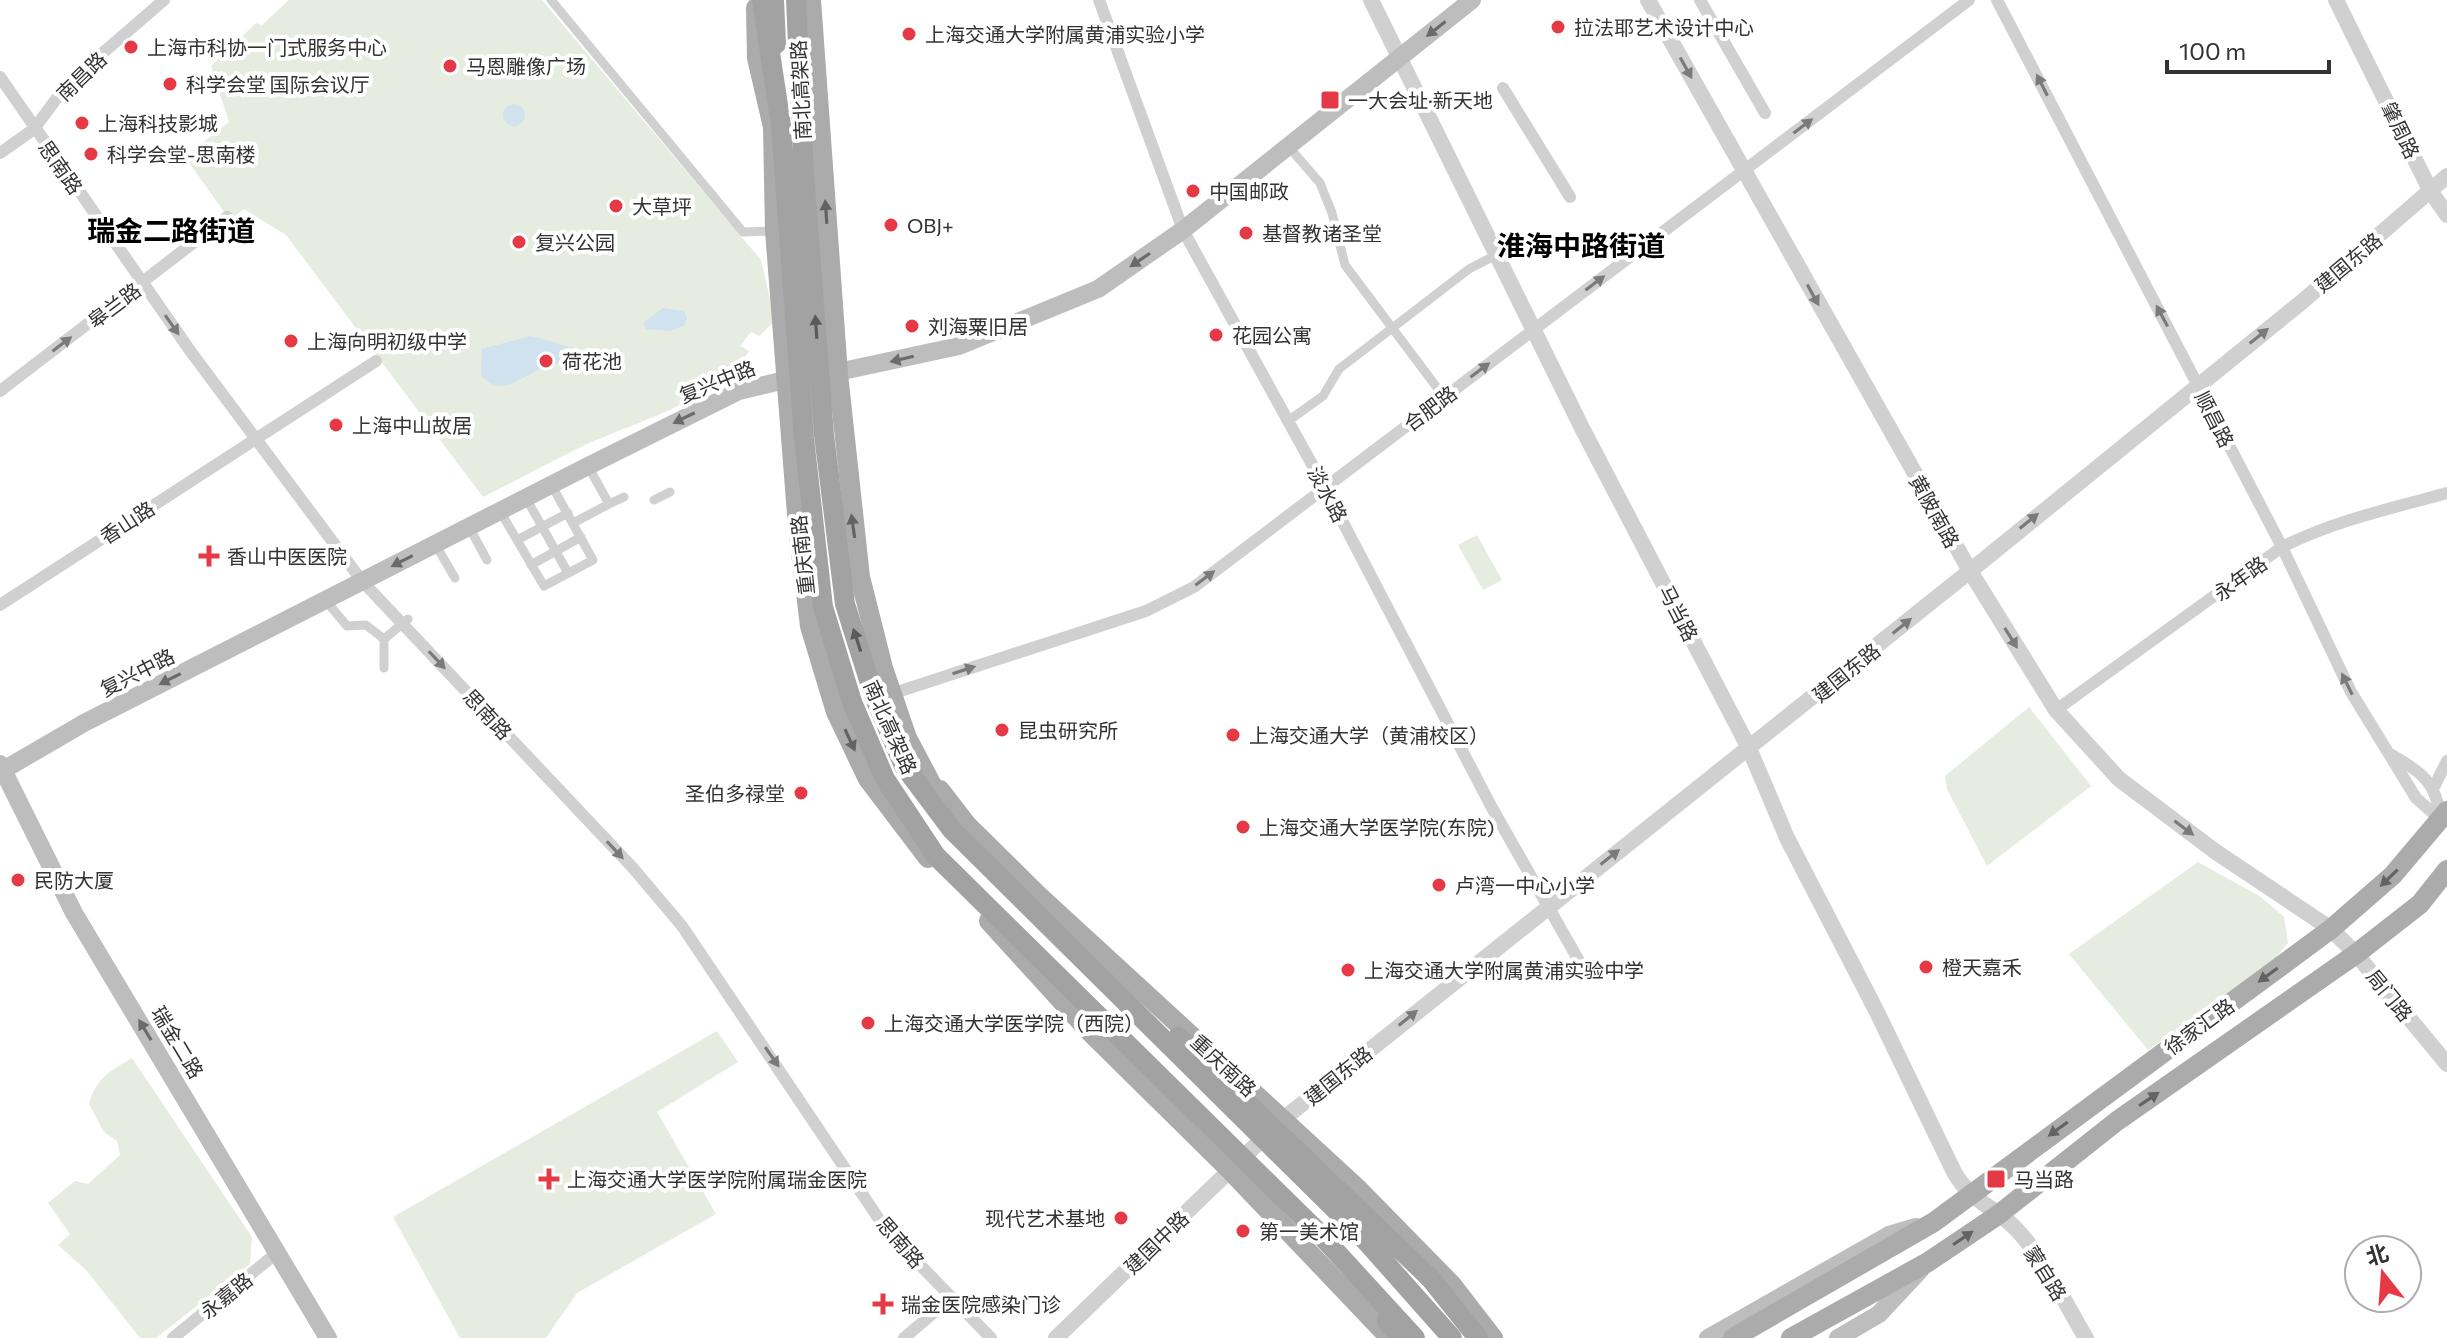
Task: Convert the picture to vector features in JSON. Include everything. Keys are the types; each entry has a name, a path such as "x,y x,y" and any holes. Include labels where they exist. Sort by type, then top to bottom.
{"highway":[{"name":"南北高架路","path":"796,0 804,173 824,435 845,604 874,696 904,766 952,830 1358,1232 1452,1338"},
{"name":"南北高架路","path":"769,4 804,438 823,607 852,702 885,779 936,856 1316,1230 1415,1338"},
{"path":"1053,931 1129,991 1430,1278 1478,1338"},
{"path":"1077,997 1119,1051 1319,1248 1388,1330 1400,1338"}],"main road":[{"name":"重庆南路","path":"756,0 757,58 777,126 775,231 781,336 788,378 798,527 810,626 836,712 868,779 924,854 994,925 1425,1285 1468,1338"},
{"name":"重庆南路","path":"811,0 838,374 860,577 892,694 919,762 967,825 1256,1146 1408,1338"},
{"name":"复兴中路","path":"1,769 84,723 739,391 788,378 838,374 992,335 1098,289 1183,230 1472,0"},
{"path":"757,38 769,4"},
{"name":"瑞金二路","path":"1,769 74,913 279,1251 328,1338"},
{"name":"徐家汇路","path":"1733,1338 1934,1222 2331,929 2393,875 2445,819"},
{"name":"徐家汇路","path":"1791,1338 1928,1262 1998,1215 2117,1121 2356,954 2420,904 2447,870"},
{"path":"171,1074 192,1087 341,1338"},
{"name":"重庆南路","path":"1256,1146 1388,1330"},
{"name":"重庆南路","path":"1256,1146 1356,1187 1452,1285 1493,1338"},
{"path":"1708,1338 1889,1235 1934,1222"},
{"name":"徐家汇路","path":"1759,1338 1910,1247 1934,1222"},
{"path":"1815,1338 1864,1310 1928,1262"},
{"name":"徐家汇路","path":"1838,1338 1879,1314 1928,1262"}],"street":[{"name":"南昌路","path":"0,153 34,129 68,83 164,0"},
{"path":"551,0 743,232 775,231"},
{"name":"淡水路","path":"1099,0 1183,230 1325,488 1491,806 1587,975"},
{"name":"马当路","path":"1371,0 1533,330 1749,748 1787,838 1877,1012 1954,1172 1970,1195 1998,1215"},
{"name":"黄陂南路","path":"1648,0 1970,571 2056,710 2119,779 2216,852 2331,929"},
{"path":"1700,0 1765,113"},
{"name":"合肥路","path":"836,712 1162,605 1194,587 1969,0"},
{"name":"顺昌路","path":"1997,0 2282,547 2351,692 2416,798 2445,819"},
{"name":"肇周路","path":"2336,0 2431,192 2447,215"},
{"name":"思南路","path":"0,77 254,439 362,581 405,621 633,868 682,926 887,1231 991,1338"},
{"path":"1503,88 1570,197"},
{"path":"1288,146 1320,183 1332,213 1345,265 1444,397"},
{"name":"建国东路","path":"1256,1146 1548,907 1970,571 2447,176"},
{"name":"皋兰路","path":"0,391 227,217"},
{"path":"1288,421 1323,396 1339,369 1469,269 1496,255"},
{"name":"香山路","path":"0,605 376,361"},
{"path":"588,466 609,504"},
{"path":"500,511 544,586 593,560 552,486"},
{"path":"654,500 670,492"},
{"name":"永年路","path":"2056,710 2282,547 2320,528 2362,513 2447,493"},
{"path":"573,523 624,497"},
{"path":"526,498 568,573"},
{"path":"517,540 568,513"},
{"path":"469,527 487,560"},
{"path":"531,565 581,537"},
{"path":"435,544 455,578"},
{"path":"326,601 347,626 366,625 384,639"},
{"path":"384,668 384,639 405,621"},
{"path":"2386,751 2421,773 2438,795 2445,819"},
{"path":"2433,789 2447,761"},
{"name":"局门路","path":"2331,929 2356,954 2447,1064"},
{"name":"建国中路","path":"1056,1338 1256,1146"},
{"name":"蒙自路","path":"1998,1215 2028,1244 2086,1338"},
{"name":"永嘉路","path":"173,1338 279,1251"},
{"path":"904,1338 952,1297"}],"shaded area":[{"name":"复兴公园","path":"289,0 542,0 761,260 775,321 759,336 751,332 740,346 749,351 736,368 696,397 581,447 483,497 286,235 244,209 230,220 185,157 229,122 211,66 256,23 262,25"},
{"path":"1477,535 1502,580 1483,590 1458,545"},
{"path":"2029,707 2091,786 1987,866 1947,789 1945,776"},
{"path":"2198,862 2261,897 2284,917 2288,943 2273,961 2148,1050 2069,954"},
{"path":"717,1031 738,1062 657,1112 716,1214 577,1293 546,1338 460,1338 393,1217"},
{"path":"132,1058 252,1237 250,1264 156,1338 140,1338 87,1271 58,1245 70,1234 48,1203 75,1181 88,1184 120,1155 117,1141 104,1132 89,1104 100,1081"}],"water":[{"path":"514,104 522,107 525,115 522,123 514,126 506,123 503,115 506,107"},
{"name":"荷花池","path":"663,308 684,311 687,318 684,326 669,331 646,329 643,323"},
{"name":"荷花池","path":"530,336 590,357 587,364 575,367 561,364 546,366 508,385 490,383 481,375 482,349"}],"place":[{"name":"拉法耶艺术设计中心","path":"1558,27"},
{"name":"上海交通大学附属黄浦实验小学","path":"909,34"},
{"name":"上海市科协一门式服务中心","path":"131,47"},
{"name":"马恩雕像广场","path":"450,66"},
{"name":"科学会堂 国际会议厅","path":"170,84"},
{"name":"一大会址·新天地","path":"1330,100"},
{"name":"上海科技影城","path":"82,123"},
{"name":"科学会堂-思南楼","path":"91,154"},
{"name":"中国邮政","path":"1193,191"},
{"name":"大草坪","path":"616,206"},
{"name":"OBJ+","path":"891,225"},
{"name":"基督教诸圣堂","path":"1246,233"},
{"name":"复兴公园","path":"519,242"},
{"name":"刘海粟旧居","path":"912,326"},
{"name":"花园公寓","path":"1216,335"},
{"name":"上海向明初级中学","path":"291,341"},
{"name":"荷花池","path":"546,361"},
{"name":"上海中山故居","path":"336,425"},
{"name":"香山中医医院","path":"209,556"},
{"name":"昆虫研究所","path":"1002,730"},
{"name":"上海交通大学（黄浦校区）","path":"1233,735"},
{"name":"圣伯多禄堂","path":"801,793"},
{"name":"上海交通大学医学院(东院)","path":"1243,827"},
{"name":"民防大厦","path":"18,880"},
{"name":"卢湾一中心小学","path":"1439,885"},
{"name":"橙天嘉禾","path":"1926,967"},
{"name":"上海交通大学附属黄浦实验中学","path":"1348,970"},
{"name":"上海交通大学医学院（西院）","path":"868,1023"},
{"name":"上海交通大学医学院附属瑞金医院","path":"549,1179"},
{"name":"马当路","path":"1996,1179"},
{"name":"现代艺术基地","path":"1121,1218"},
{"name":"第一美术馆","path":"1243,1231"},
{"name":"瑞金医院感染门诊","path":"883,1304"}],"district":[{"name":"瑞金二路街道","path":"171,230"},
{"name":"淮海中路街道","path":"1581,245"}]}
